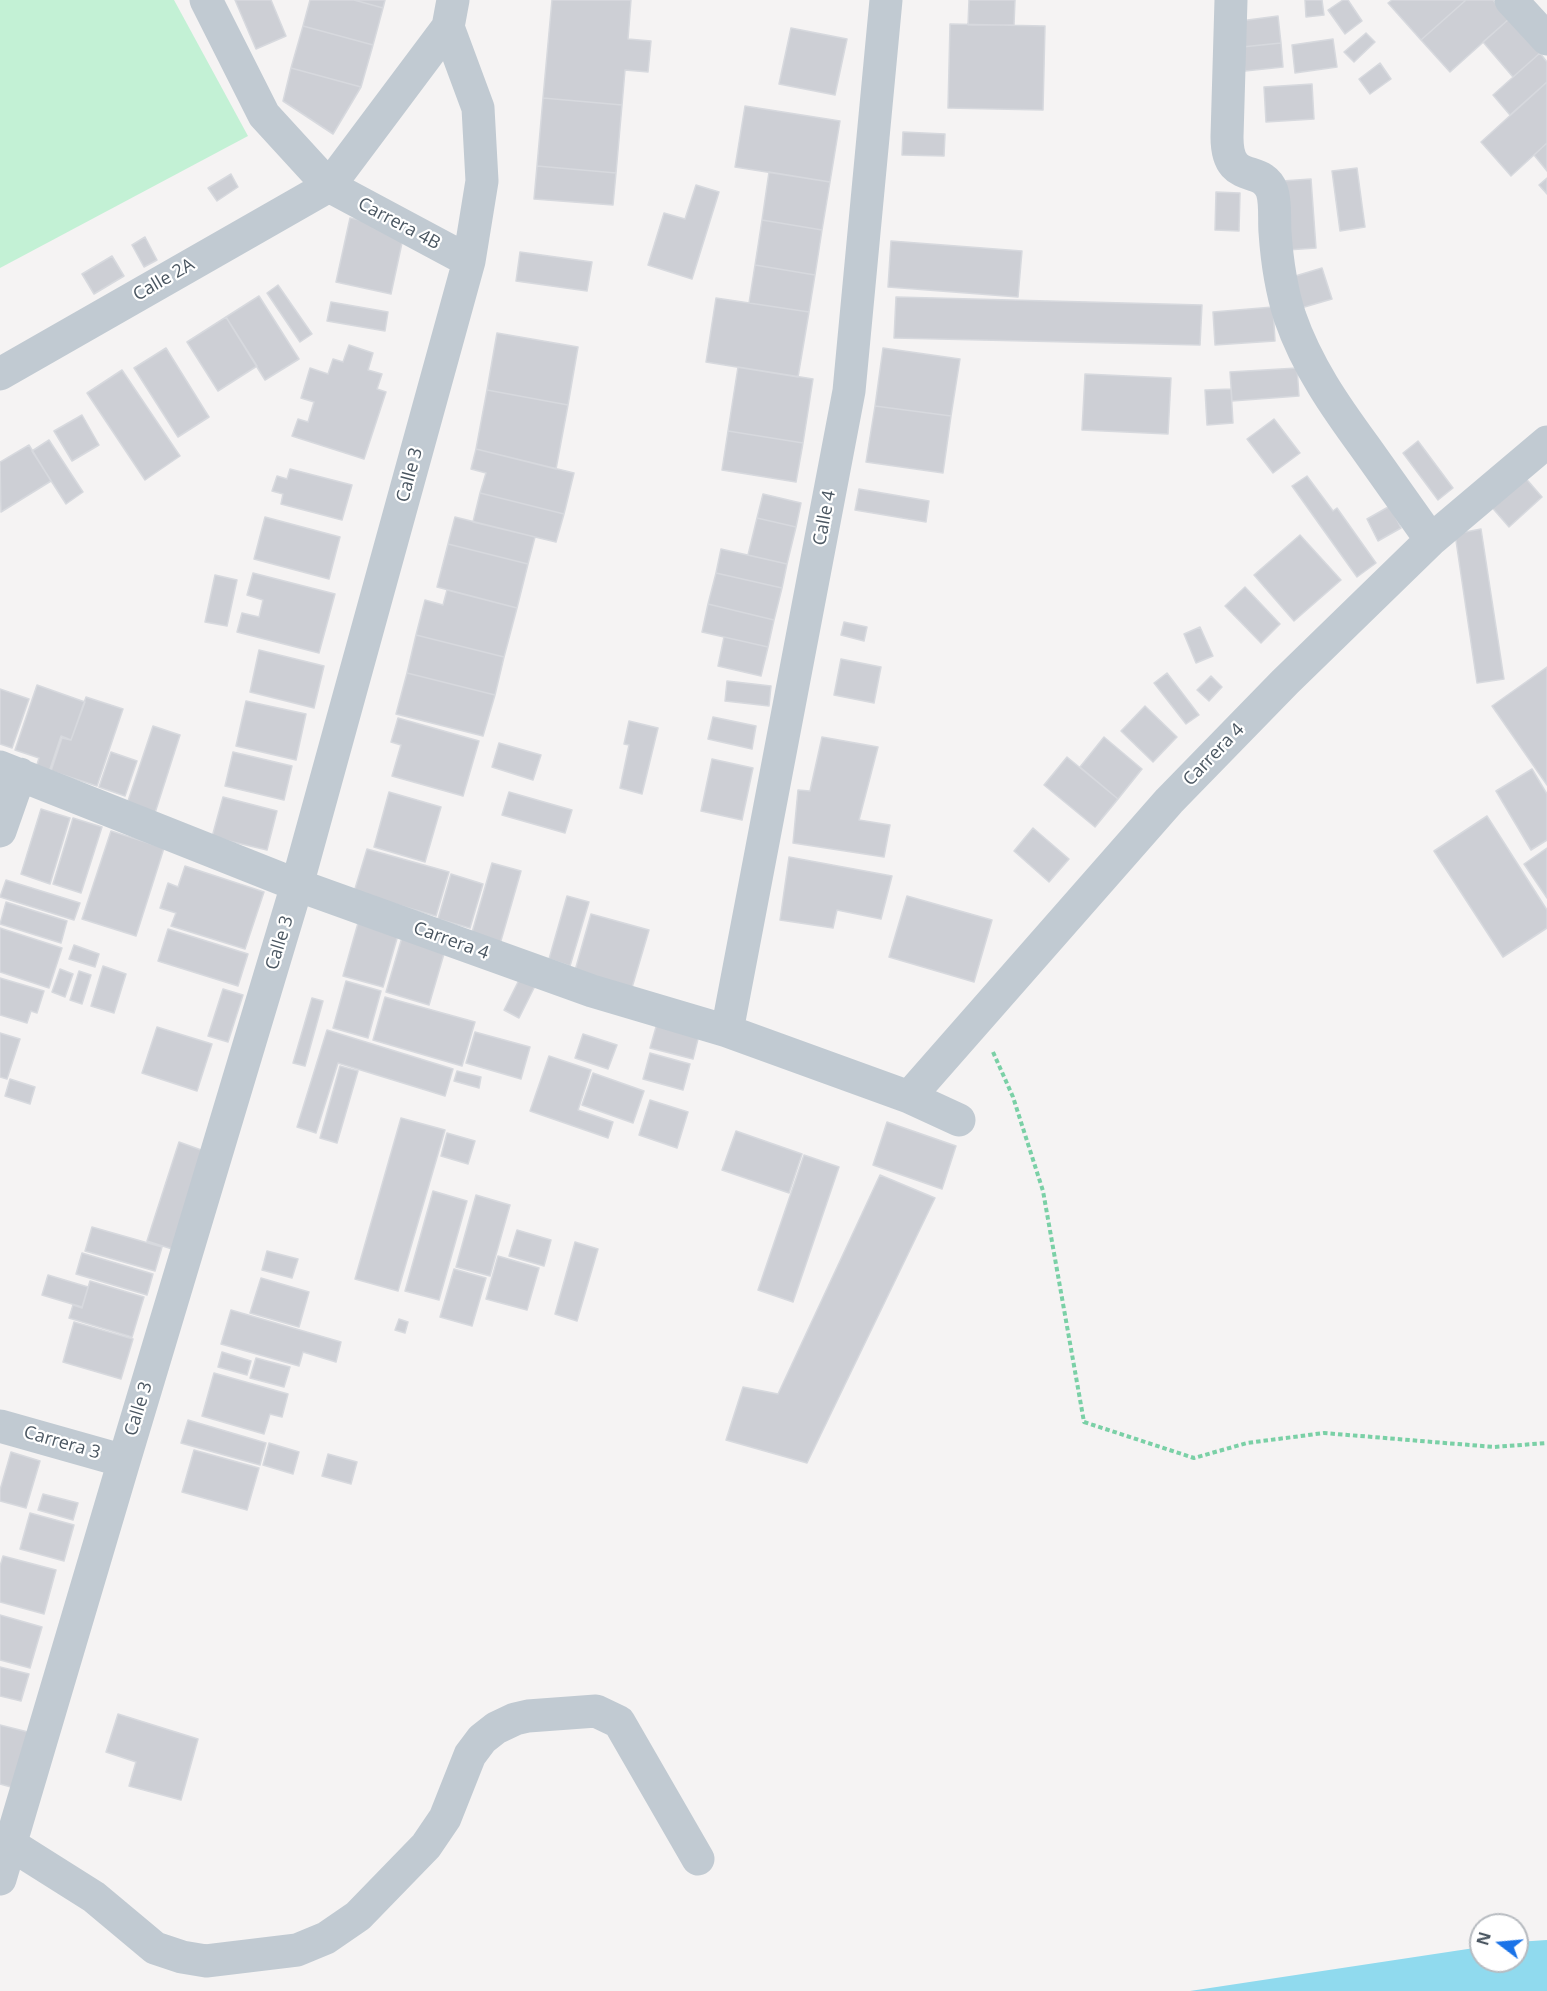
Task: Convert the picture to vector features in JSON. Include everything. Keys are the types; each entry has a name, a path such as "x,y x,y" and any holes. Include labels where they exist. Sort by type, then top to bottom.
{"street":[{"path":"207,0 264,115 329,186"},
{"name":"Calle 4","path":"727,1031 849,391 886,0"},
{"path":"1231,0 1227,152 1230,161 1236,168 1262,179 1272,192 1278,274 1290,318 1307,358 1327,395 1431,540"},
{"path":"1511,0 1547,39"},
{"name":"Calle 2A","path":"0,374 329,186 450,13"},
{"name":"Calle 3","path":"0,1879 5,1842 124,1461 297,885 469,261 482,181 478,108 450,13"},
{"name":"Carrera 4B","path":"329,186 469,261"},
{"name":"Carrera 4","path":"909,1097 1169,801 1285,682 1431,540 1547,442"},
{"path":"0,831 10,770"},
{"name":"Carrera 4","path":"10,770 297,885 592,991 727,1031 909,1097 960,1120"},
{"name":"Carrera 3","path":"0,1426 124,1461"},
{"path":"5,1842 94,1897 155,1948 182,1957 206,1961 297,1950 326,1938 358,1916 426,1846 445,1818 470,1755 482,1739 496,1728 522,1717 596,1711 619,1722 698,1859"}],"path":[{"path":"978,1018 1013,1097 1043,1191 1084,1422 1194,1458 1247,1443 1324,1433 1494,1447 1547,1443"}],"green space":[{"path":"0,0 174,0 248,136 0,268"}],"water":[{"path":"1547,1940 1547,1991 1190,1991 1469,1949 1469,1973 1529,1973 1529,1941"}],"building":[{"path":"235,0 271,0 286,36 256,49"},
{"path":"310,0 354,0 383,8 373,45 303,26"},
{"path":"354,0 385,0 383,8"},
{"path":"552,0 631,0 628,39 651,41 648,72 625,70 622,105 543,98"},
{"path":"969,0 1015,0 1014,25 968,25"},
{"path":"1305,0 1322,0 1324,15 1306,17"},
{"path":"1343,0 1348,0 1362,21 1345,34 1328,10"},
{"path":"1392,0 1466,0 1421,40 1388,3"},
{"path":"1466,0 1493,0 1509,19 1450,72 1421,40"},
{"path":"1278,16 1281,43 1242,47 1240,21"},
{"path":"1509,19 1540,53 1513,77 1483,42"},
{"path":"950,24 1045,26 1043,110 948,108"},
{"path":"303,26 373,45 361,87 291,68"},
{"path":"791,28 847,39 835,95 779,84"},
{"path":"1366,33 1375,42 1354,62 1344,52"},
{"path":"1333,39 1337,67 1295,73 1292,45"},
{"path":"1281,43 1283,67 1245,71 1242,47"},
{"path":"1540,53 1547,62 1547,82 1510,115 1493,95"},
{"path":"1380,63 1391,79 1370,94 1359,79"},
{"path":"291,68 361,87 333,134 283,101"},
{"path":"1547,82 1547,143 1511,176 1481,142"},
{"path":"1312,84 1314,119 1266,122 1264,87"},
{"path":"543,98 622,105 616,173 537,166"},
{"path":"745,106 840,121 830,182 735,167"},
{"path":"903,132 945,134 944,156 902,155"},
{"path":"1547,143 1547,171 1534,155"},
{"path":"537,166 616,173 613,205 534,199"},
{"path":"1357,168 1365,227 1340,231 1332,171"},
{"path":"769,172 830,182 822,230 762,220"},
{"path":"231,174 238,187 217,201 208,188"},
{"path":"1547,178 1547,194 1539,185"},
{"path":"1311,179 1316,248 1287,250 1282,181"},
{"path":"696,185 719,192 692,279 648,265 664,213 685,219"},
{"path":"1216,192 1240,193 1239,231 1215,230"},
{"path":"350,218 405,229 391,294 336,282"},
{"path":"762,220 822,230 815,275 755,265"},
{"path":"145,237 157,260 144,267 132,245"},
{"path":"891,241 1022,251 1018,297 888,287"},
{"path":"520,252 592,262 587,291 516,281"},
{"path":"112,256 124,276 94,294 82,274"},
{"path":"755,265 815,275 809,312 749,303"},
{"path":"1322,268 1332,299 1301,308 1292,277"},
{"path":"278,285 312,334 300,342 267,293"},
{"path":"259,296 299,359 265,380 226,317"},
{"path":"896,297 1202,305 1200,345 894,338"},
{"path":"716,298 809,312 798,377 706,362"},
{"path":"331,302 388,312 385,331 327,321"},
{"path":"1273,307 1275,341 1215,345 1213,312"},
{"path":"226,317 257,366 218,391 187,342"},
{"path":"497,333 578,347 568,405 487,390"},
{"path":"349,345 373,353 368,370 382,374 377,389 386,392 364,459 292,436 298,419 308,422 314,402 301,398 310,368 328,374 333,359 343,362"},
{"path":"166,348 209,417 178,437 134,368"},
{"path":"883,348 960,359 951,416 875,406"},
{"path":"738,367 813,379 803,443 728,431"},
{"path":"1297,368 1299,396 1232,401 1230,372"},
{"path":"122,370 180,456 145,480 87,393"},
{"path":"1085,374 1171,378 1168,434 1082,430"},
{"path":"1231,389 1233,423 1207,425 1205,390"},
{"path":"487,390 568,405 556,469 476,449"},
{"path":"875,406 951,416 943,473 866,462"},
{"path":"82,415 99,445 72,461 54,431"},
{"path":"1274,419 1300,453 1273,473 1247,439"},
{"path":"728,431 803,443 796,482 722,470"},
{"path":"49,440 83,492 66,504 32,451"},
{"path":"1418,441 1453,488 1438,500 1403,453"},
{"path":"29,445 51,481 1,512 0,462"},
{"path":"476,449 574,473 564,514 480,493 486,473 471,469"},
{"path":"290,469 352,485 342,520 281,504 283,494 272,491 277,476 287,479"},
{"path":"1522,474 1542,497 1509,527 1489,504"},
{"path":"1307,476 1333,511 1337,508 1376,563 1357,577 1292,486"},
{"path":"859,489 929,501 926,522 855,510"},
{"path":"480,493 564,514 556,542 473,522"},
{"path":"763,494 801,503 796,527 757,518"},
{"path":"1390,506 1401,528 1378,541 1367,519"},
{"path":"265,517 340,537 329,579 254,559"},
{"path":"455,517 535,537 528,564 448,544"},
{"path":"757,518 796,527 787,564 748,555"},
{"path":"1481,529 1504,679 1477,683 1455,534"},
{"path":"1300,535 1341,580 1294,621 1254,575"},
{"path":"448,544 528,564 517,608 437,587"},
{"path":"721,549 787,564 782,588 716,573"},
{"path":"253,573 335,594 319,653 237,632 242,613 259,617 263,600 247,595"},
{"path":"716,573 782,588 774,620 708,604"},
{"path":"215,575 237,580 227,626 205,622"},
{"path":"1245,587 1280,624 1261,643 1225,606"},
{"path":"447,590 517,608 504,657 416,635 425,600 443,605"},
{"path":"708,604 774,620 768,647 702,632"},
{"path":"844,622 867,627 864,641 841,635"},
{"path":"1200,627 1213,656 1196,663 1184,634"},
{"path":"416,635 504,657 495,695 407,673"},
{"path":"724,637 768,647 761,676 718,666"},
{"path":"259,650 324,666 314,708 250,692"},
{"path":"841,659 881,667 874,703 834,695"},
{"path":"1547,667 1547,785 1492,706"},
{"path":"407,673 495,695 483,736 396,714"},
{"path":"1167,673 1199,715 1186,724 1154,683"},
{"path":"1211,676 1222,687 1209,701 1197,690"},
{"path":"727,681 771,686 769,706 725,701"},
{"path":"37,685 85,702 71,740 61,736 49,772 36,768 39,758 15,750"},
{"path":"0,689 29,699 12,748 0,744"},
{"path":"86,697 123,709 97,786 51,771 62,738 71,740"},
{"path":"246,701 306,714 296,760 236,746"},
{"path":"1145,706 1177,737 1153,762 1121,731"},
{"path":"713,717 756,726 752,749 708,739"},
{"path":"398,718 479,741 463,796 392,776 401,745 391,742"},
{"path":"629,721 658,728 642,794 620,788 629,745 624,744"},
{"path":"153,726 180,735 155,813 127,804"},
{"path":"822,737 878,747 859,820 890,825 884,857 793,843 798,790 810,791"},
{"path":"1104,737 1142,769 1118,799 1080,767"},
{"path":"499,743 541,755 533,780 492,767"},
{"path":"111,752 137,761 125,796 99,787"},
{"path":"233,752 292,766 284,800 225,786"},
{"path":"1067,757 1118,799 1095,827 1044,785"},
{"path":"712,759 753,768 742,820 701,811"},
{"path":"1532,769 1547,794 1547,840 1531,850 1496,791"},
{"path":"389,792 441,807 425,862 374,847"},
{"path":"509,792 572,810 565,833 502,815"},
{"path":"223,797 277,811 267,850 212,837"},
{"path":"41,809 70,818 50,884 21,874"},
{"path":"1487,816 1547,910 1547,928 1503,957 1434,851"},
{"path":"73,818 102,827 81,893 53,884"},
{"path":"1033,828 1069,859 1049,882 1014,851"},
{"path":"111,831 164,848 136,936 82,919"},
{"path":"1547,848 1547,898 1524,864"},
{"path":"367,849 449,872 436,916 354,892"},
{"path":"789,857 892,876 881,919 837,910 833,928 780,920"},
{"path":"492,863 521,871 500,944 471,936"},
{"path":"185,866 264,892 245,949 171,926 176,913 160,908 168,883 178,887"},
{"path":"451,874 483,884 470,928 438,919"},
{"path":"6,880 80,903 74,920 0,897"},
{"path":"567,896 589,902 570,966 549,959"},
{"path":"907,896 992,920 974,982 889,957"},
{"path":"6,902 67,921 61,943 0,924"},
{"path":"591,914 649,930 631,991 574,974"},
{"path":"358,923 398,935 383,987 343,976"},
{"path":"0,928 62,948 49,988 0,972"},
{"path":"168,929 248,954 238,986 158,961"},
{"path":"403,934 446,947 429,1005 386,992"},
{"path":"74,945 99,954 95,967 69,959"},
{"path":"103,966 126,974 114,1013 91,1006"},
{"path":"60,969 73,974 65,997 52,992"},
{"path":"79,971 91,975 82,1004 70,1000"},
{"path":"521,976 536,984 519,1018 504,1010"},
{"path":"0,978 44,991 37,1013 31,1011 27,1023 0,1015"},
{"path":"346,981 381,991 368,1038 333,1028"},
{"path":"223,989 243,995 228,1042 208,1036"},
{"path":"385,997 475,1022 462,1066 373,1040"},
{"path":"312,998 323,1001 305,1066 293,1063"},
{"path":"658,1020 700,1031 693,1059 650,1048"},
{"path":"157,1027 212,1044 197,1091 142,1073"},
{"path":"327,1030 453,1069 445,1096 338,1063 316,1133 297,1127"},
{"path":"475,1032 530,1047 521,1079 466,1063"},
{"path":"0,1033 20,1039 7,1079 0,1077"},
{"path":"583,1034 617,1045 608,1069 575,1058"},
{"path":"650,1053 690,1064 683,1090 643,1079"},
{"path":"549,1056 591,1070 578,1110 613,1122 608,1138 530,1111"},
{"path":"340,1066 358,1071 337,1143 320,1138"},
{"path":"457,1071 481,1077 479,1088 454,1081"},
{"path":"593,1073 644,1091 633,1123 582,1105"},
{"path":"10,1079 35,1087 30,1104 5,1096"},
{"path":"650,1100 688,1112 677,1148 639,1135"},
{"path":"401,1118 445,1130 398,1291 355,1279"},
{"path":"887,1122 956,1146 942,1189 873,1165"},
{"path":"736,1131 802,1154 789,1193 722,1170"},
{"path":"447,1133 475,1141 468,1164 441,1156"},
{"path":"179,1142 204,1151 172,1249 147,1241"},
{"path":"804,1155 839,1167 793,1302 758,1290"},
{"path":"880,1175 935,1198 807,1463 726,1440 743,1387 778,1394"},
{"path":"433,1191 467,1201 439,1300 405,1291"},
{"path":"476,1195 510,1205 490,1276 456,1267"},
{"path":"92,1227 162,1247 155,1271 85,1251"},
{"path":"517,1230 551,1240 544,1266 509,1256"},
{"path":"575,1242 598,1249 577,1321 555,1314"},
{"path":"267,1251 298,1259 292,1278 262,1270"},
{"path":"82,1253 153,1274 147,1295 76,1274"},
{"path":"498,1256 539,1268 527,1310 486,1299"},
{"path":"454,1269 486,1278 472,1326 440,1317"},
{"path":"48,1275 88,1287 82,1307 42,1295"},
{"path":"261,1278 309,1292 299,1327 250,1313"},
{"path":"90,1281 144,1297 132,1337 69,1318 73,1305 82,1308"},
{"path":"231,1310 341,1342 336,1362 303,1352 299,1366 221,1344"},
{"path":"399,1319 408,1322 405,1333 395,1330"},
{"path":"74,1322 133,1339 121,1379 63,1362"},
{"path":"222,1352 251,1361 247,1375 218,1367"},
{"path":"256,1358 290,1367 284,1387 250,1378"},
{"path":"214,1373 288,1394 282,1417 270,1414 264,1434 202,1416"},
{"path":"188,1420 266,1443 260,1465 181,1443"},
{"path":"269,1443 299,1452 293,1474 263,1465"},
{"path":"194,1450 259,1468 247,1510 182,1492"},
{"path":"11,1452 40,1461 26,1508 0,1501 0,1490"},
{"path":"328,1454 357,1462 351,1484 322,1476"},
{"path":"43,1494 78,1503 73,1520 38,1510"},
{"path":"30,1513 74,1525 64,1561 20,1549"},
{"path":"3,1556 56,1570 44,1614 0,1602 0,1566"},
{"path":"0,1615 42,1627 30,1668 0,1660"},
{"path":"0,1667 29,1674 21,1701 0,1696"},
{"path":"118,1714 198,1739 181,1800 129,1786 136,1762 106,1752"},
{"path":"0,1725 32,1733 18,1789 0,1784"}]}
